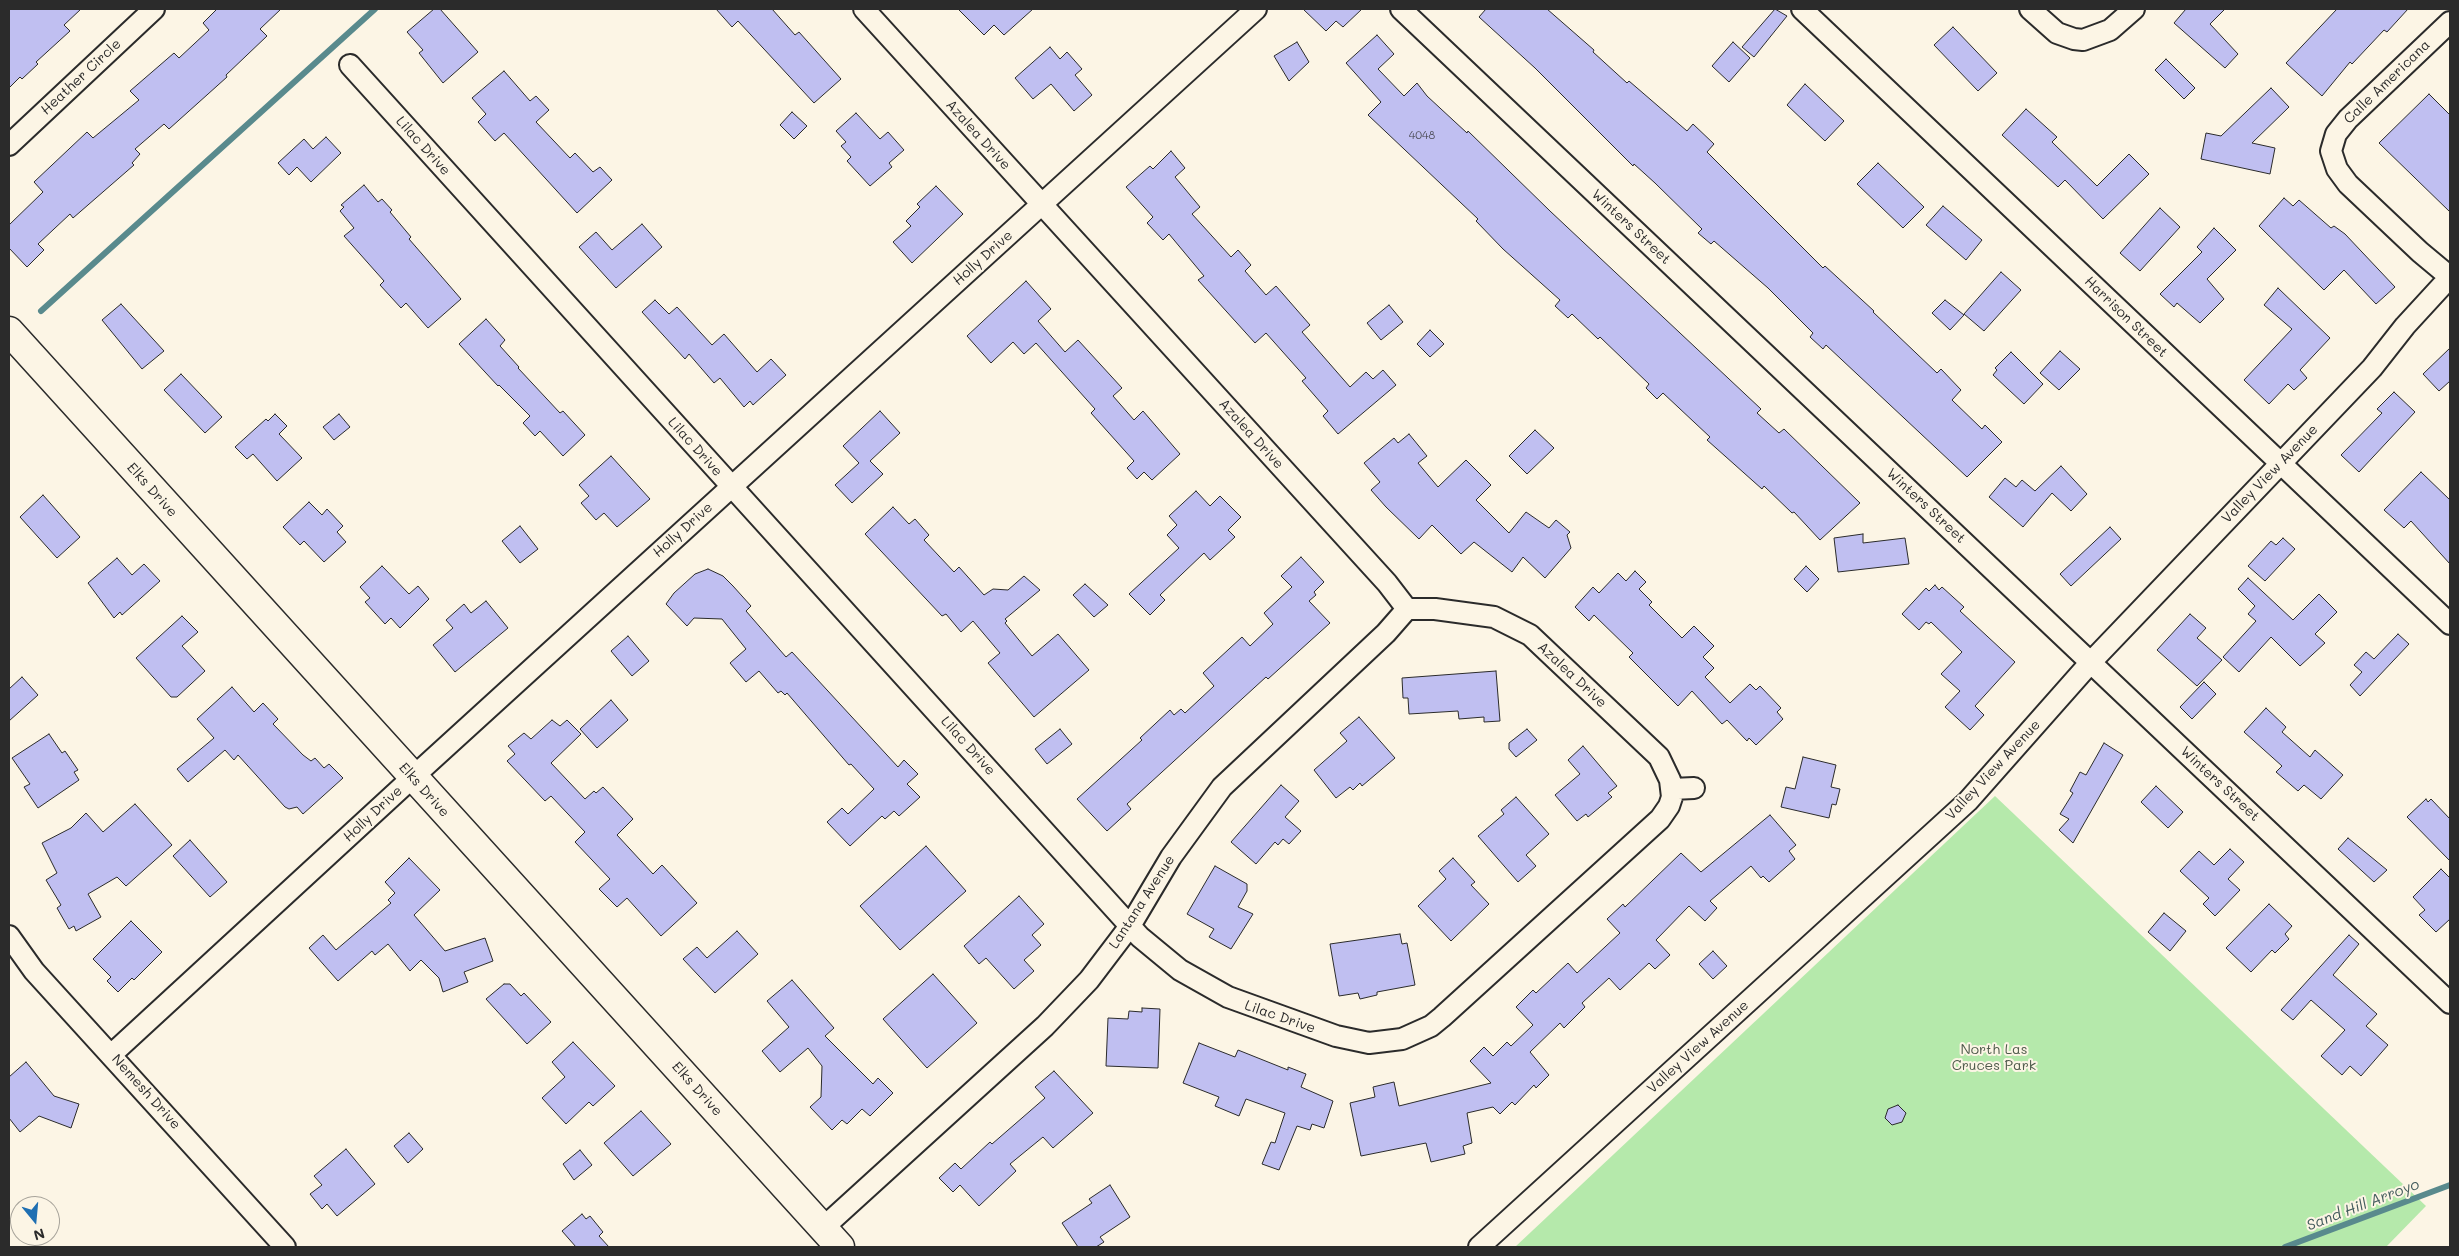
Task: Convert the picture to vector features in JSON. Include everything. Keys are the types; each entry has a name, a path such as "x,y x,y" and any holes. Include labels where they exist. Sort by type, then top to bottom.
{"main road":[{"name":"Elks Drive","path":"9,334 832,1237"}],"street":[{"name":"Heather Circle","path":"9,145 154,9"},
{"name":"Azalea Drive","path":"864,9 1387,583 1407,608 1435,609 1494,617 1530,635 1659,757 1667,771 1672,790"},
{"name":"Holly Drive","path":"112,1054 413,777 1256,9"},
{"name":"Winters Street","path":"1401,9 2450,1003"},
{"name":"Harrison Street","path":"1802,9 2450,624"},
{"path":"2030,9 2057,32 2074,39 2083,40 2110,30 2134,9"},
{"name":"Calle Americana","path":"2450,22 2348,119 2336,134 2331,151 2337,169 2348,184 2420,252 2450,277"},
{"name":"Lilac Drive","path":"350,65 1130,926 1173,964 1198,982 1228,997 1352,1040 1386,1042 1402,1039 1431,1026 1442,1017 1660,819 1669,806 1672,790"},
{"name":"Valley View Avenue","path":"1479,1247 1968,801 2091,662 2372,368 2405,326 2450,277"},
{"name":"Lantana Avenue","path":"832,1237 1089,980 1130,926 1171,857 1222,787 1386,633 1407,608"},
{"path":"1672,790 1694,788"},
{"name":"Nemesh Drive","path":"9,936 34,971 112,1054 285,1247"}],"green space":[{"name":"North Las Cruces Park","path":"1995,796 2426,1206 2386,1247 1515,1247"}],"building":[{"path":"9,9 81,9 64,25 70,31 36,62 38,64 22,79 20,77 9,88"},
{"path":"217,9 281,9 260,29 267,36 226,75 227,77 169,129 164,124 135,149 140,154 132,163 134,165 73,218 70,214 38,244 44,250 27,267 9,248 9,225 43,192 34,182 87,132 93,138 139,100 130,91 174,53 179,58 209,30 203,23"},
{"path":"434,9 440,9 478,52 443,83 419,53 423,50 407,32"},
{"path":"716,9 772,9 795,35 799,32 841,79 814,103 738,21 732,27"},
{"path":"958,9 1033,9 1004,35 994,25 984,35"},
{"path":"1303,9 1362,9 1343,27 1336,21 1326,31"},
{"path":"1486,9 1547,9 1594,50 1593,52 1627,83 1629,81 1687,131 1693,124 1714,144 1707,152 1823,268 1825,266 1874,311 1937,373 1941,369 1961,390 1952,400 1982,429 1985,425 2002,442 1967,477 1826,345 1823,349 1810,337 1813,333 1768,288 1714,241 1711,244 1698,233 1702,229 1655,183 1634,164 1633,166 1535,68 1479,17"},
{"path":"1775,9 1787,16 1754,57 1742,47"},
{"path":"2186,9 2225,9 2210,24 2238,54 2225,68 2174,23"},
{"path":"2337,9 2408,9 2387,32 2384,30 2352,64 2350,62 2322,96 2286,63"},
{"path":"1953,27 1997,73 1978,91 1934,45"},
{"path":"1377,35 1394,54 1378,69 1404,96 1417,83 1427,96 1467,133 1468,131 1550,211 1761,409 1757,413 1779,433 1784,429 1860,503 1820,540 1794,512 1792,513 1764,486 1762,489 1707,440 1710,437 1663,393 1657,399 1646,388 1649,384 1600,337 1598,339 1572,314 1568,318 1555,306 1560,300 1503,249 1476,221 1478,219 1368,115 1381,102 1346,63"},
{"path":"1297,42 1309,62 1289,81 1274,56"},
{"path":"1733,42 1750,58 1729,82 1712,66"},
{"path":"1050,47 1060,59 1067,52 1082,69 1075,75 1092,95 1074,111 1051,84 1033,99 1015,78"},
{"path":"2166,59 2195,88 2184,99 2155,70"},
{"path":"504,71 530,101 536,96 549,110 536,122 570,158 575,153 593,172 600,167 612,180 577,213 504,133 495,141 478,122 486,114 472,98"},
{"path":"1805,84 1844,121 1825,141 1787,105"},
{"path":"2271,88 2289,107 2252,143 2275,148 2270,174 2201,159 2206,133 2221,136"},
{"path":"2429,94 2450,115 2450,212 2379,143"},
{"path":"2026,109 2057,137 2052,142 2097,186 2129,154 2149,174 2103,219 2065,180 2058,187 2002,135"},
{"path":"792,112 807,126 794,139 780,125"},
{"path":"856,113 880,139 888,132 904,150 889,163 892,167 870,186 847,161 851,157 841,146 846,142 836,131"},
{"path":"326,137 341,153 311,182 297,167 289,175 278,163 304,139 313,149"},
{"path":"1171,151 1185,168 1175,177 1200,207 1192,214 1231,257 1238,250 1251,265 1245,271 1266,295 1276,286 1310,325 1302,332 1350,387 1366,372 1373,379 1383,370 1396,385 1338,434 1323,416 1328,411 1302,381 1306,378 1266,333 1255,343 1198,280 1204,276 1169,234 1163,240 1147,223 1153,217 1126,187 1150,166 1153,169"},
{"path":"1878,163 1924,207 1903,228 1857,184"},
{"path":"364,185 378,202 382,199 392,210 390,212 411,237 409,239 461,299 428,328 406,303 401,308 380,285 384,281 344,236 354,228 340,211 344,207 341,205"},
{"path":"936,186 963,214 912,263 893,242 911,226 906,221 920,207 917,204"},
{"path":"2284,198 2293,206 2299,200 2331,228 2334,226 2345,234 2395,287 2376,304 2344,270 2324,290 2259,226"},
{"path":"1943,206 1982,240 1966,260 1926,225"},
{"path":"2160,208 2180,227 2140,271 2120,253"},
{"path":"642,224 662,247 616,288 579,247 596,232 612,250"},
{"path":"2214,228 2236,250 2207,279 2224,299 2200,323 2177,303 2174,307 2160,294 2202,252 2197,247"},
{"path":"2001,272 2021,290 1984,331 1964,314"},
{"path":"1026,281 1051,309 1038,321 1065,352 1078,340 1122,388 1113,396 1134,420 1143,411 1180,454 1152,480 1144,472 1137,479 1127,468 1134,461 1091,413 1095,409 1036,343 1024,354 1013,342 991,363 967,336"},
{"path":"2278,288 2330,338 2300,370 2307,378 2294,390 2288,384 2269,404 2244,380 2292,329 2264,305"},
{"path":"655,300 669,314 677,307 712,345 724,334 757,372 771,359 786,375 753,405 750,401 744,407 720,378 714,383 689,354 685,359 642,312"},
{"path":"1945,300 1964,315 1950,330 1932,313"},
{"path":"121,304 164,351 142,369 102,320"},
{"path":"1389,305 1403,322 1381,340 1367,323"},
{"path":"486,319 505,340 500,346 518,368 560,413 563,411 585,435 563,456 540,431 535,436 523,423 530,416 498,386 459,344"},
{"path":"1430,330 1444,344 1430,357 1417,344"},
{"path":"2450,348 2450,381 2439,391 2423,374"},
{"path":"2060,351 2080,369 2059,390 2040,373"},
{"path":"2011,352 2043,384 2024,404 1993,375 1997,370 1995,368"},
{"path":"181,374 222,417 205,433 164,390"},
{"path":"2394,392 2415,412 2359,472 2341,455 2382,413 2377,409"},
{"path":"880,411 900,433 870,461 883,474 852,503 835,485 859,463 843,446"},
{"path":"275,414 287,426 279,434 302,458 277,481 253,454 247,459 235,447 266,419 268,421"},
{"path":"339,414 350,427 334,440 323,427"},
{"path":"1535,430 1554,448 1527,474 1509,456"},
{"path":"1409,434 1427,456 1418,463 1438,487 1466,460 1491,485 1476,500 1509,533 1526,512 1549,528 1556,520 1570,532 1567,535 1571,548 1545,578 1523,557 1512,572 1474,542 1461,554 1432,525 1419,539 1371,490 1380,482 1364,463 1394,438 1398,443"},
{"path":"611,456 650,499 617,527 604,513 596,520 581,503 589,496 579,485"},
{"path":"2061,466 2087,494 2071,511 2052,493 2023,527 1989,497 2005,478 2016,487 2022,480 2035,491"},
{"path":"2421,472 2450,500 2450,564 2411,521 2404,528 2384,510"},
{"path":"1196,491 1210,506 1220,496 1241,517 1228,530 1235,537 1210,560 1204,553 1160,595 1165,600 1150,615 1129,594 1179,548 1167,535 1177,525 1169,516"},
{"path":"43,495 80,537 57,558 20,517"},
{"path":"309,502 322,515 327,509 343,526 337,532 346,542 324,562 304,541 300,545 283,527"},
{"path":"893,507 909,524 915,519 929,535 924,540 954,572 959,567 984,595 993,589 1008,590 1024,576 1040,590 1005,619 1007,621 1005,623 1032,656 1058,634 1089,670 1034,717 988,663 1000,653 973,621 961,632 946,614 942,616 865,534"},
{"path":"520,526 538,549 520,563 502,541"},
{"path":"2110,527 2121,539 2071,586 2060,574"},
{"path":"1863,534 1863,543 1905,538 1909,564 1838,572 1834,538"},
{"path":"2283,538 2295,549 2265,581 2248,566 2271,541 2276,545"},
{"path":"1301,557 1324,582 1314,592 1316,595 1309,601 1330,623 1268,679 1266,677 1127,804 1131,809 1107,831 1077,799 1142,740 1140,738 1170,710 1174,715 1181,709 1185,713 1214,686 1203,673 1242,637 1250,646 1273,624 1264,613 1292,587 1281,576"},
{"path":"117,558 132,575 144,564 160,581 122,615 120,612 114,618 88,583"},
{"path":"382,566 409,594 418,586 429,599 400,628 391,618 385,624 365,602 370,598 360,587"},
{"path":"1806,566 1819,579 1807,592 1794,579"},
{"path":"708,569 723,576 733,586 751,606 746,611 786,657 792,652 898,767 904,760 918,774 907,784 920,797 899,816 894,811 885,819 882,816 850,846 827,822 842,808 848,814 874,789 851,764 849,765 787,693 785,695 781,691 778,693 759,671 746,682 730,663 746,649 722,619 694,618 687,626 666,604 674,593 695,574"},
{"path":"1635,571 1646,582 1639,589 1652,602 1649,605 1682,638 1694,626 1714,646 1703,657 1714,668 1705,677 1730,703 1750,684 1756,690 1760,686 1781,708 1777,712 1783,719 1756,745 1749,738 1747,741 1727,720 1722,724 1692,691 1678,706 1629,657 1633,653 1594,615 1589,621 1575,607 1593,587 1599,593 1618,573 1626,581"},
{"path":"2248,578 2293,620 2319,594 2337,612 2315,634 2325,643 2300,666 2271,637 2239,672 2223,657 2256,621 2248,614 2255,606 2238,589"},
{"path":"1085,584 1108,605 1094,617 1073,595"},
{"path":"1935,585 1939,590 1942,587 1964,607 1960,611 2015,662 1975,706 1984,715 1970,730 1945,707 1960,691 1941,674 1962,652 1931,622 1929,624 1926,622 1919,630 1902,614 1926,588 1929,591"},
{"path":"486,601 508,628 455,672 433,645 453,628 446,620 464,604 471,613"},
{"path":"2190,614 2206,628 2197,638 2222,660 2197,686 2157,650"},
{"path":"182,616 198,632 182,646 205,671 177,697 171,697 136,658"},
{"path":"2398,634 2409,644 2360,696 2350,685 2362,672 2354,665 2366,652 2374,659"},
{"path":"628,636 649,661 632,676 611,651"},
{"path":"1496,671 1500,721 1484,722 1484,717 1459,719 1458,711 1409,714 1408,698 1403,698 1402,678"},
{"path":"22,677 38,695 9,721 9,689"},
{"path":"2204,682 2216,694 2192,719 2180,707"},
{"path":"232,687 254,712 263,703 278,719 273,724 303,755 311,761 315,758 324,768 329,764 343,778 303,814 297,807 289,809 285,807 238,755 234,760 225,750 188,782 177,769 214,738 197,719"},
{"path":"611,700 628,720 597,748 580,729"},
{"path":"2266,708 2286,727 2282,732 2310,757 2315,750 2343,775 2321,799 2304,785 2298,791 2276,772 2282,766 2244,732"},
{"path":"1359,717 1395,758 1362,786 1360,783 1353,790 1350,787 1336,798 1314,770 1347,741 1340,733"},
{"path":"552,720 560,726 567,720 581,734 551,763 585,799 594,791 596,793 603,787 633,819 617,835 653,874 662,865 697,903 661,936 627,898 617,907 599,889 610,879 575,842 585,832 551,796 545,801 507,761 515,754 508,746 524,733 531,739"},
{"path":"1060,729 1072,744 1047,764 1035,749"},
{"path":"1527,729 1537,740 1516,757 1509,749 1509,743"},
{"path":"49,734 62,753 65,751 78,770 74,772 79,780 38,808 24,787 30,784 12,758"},
{"path":"2104,743 2123,755 2073,843 2059,830 2069,819 2060,814 2073,793 2070,791 2080,772 2086,775"},
{"path":"1583,746 1617,786 1608,793 1612,797 1588,817 1586,814 1577,821 1555,795 1580,774 1568,760"},
{"path":"1803,757 1836,765 1831,787 1840,789 1836,805 1832,804 1829,818 1781,807 1786,787 1795,789"},
{"path":"1281,785 1299,801 1285,817 1301,831 1289,844 1283,839 1278,845 1275,842 1256,864 1231,842"},
{"path":"2156,786 2183,812 2168,828 2141,802"},
{"path":"1516,797 1549,834 1526,855 1536,866 1518,882 1478,836 1504,814 1501,810"},
{"path":"2426,799 2428,802 2431,799 2450,819 2450,861 2407,817"},
{"path":"135,804 172,845 126,886 117,877 88,894 101,917 76,931 74,926 69,929 57,908 61,905 46,880 57,873 42,843 71,828 86,813 103,832"},
{"path":"1770,815 1796,845 1789,851 1795,859 1769,882 1763,876 1761,878 1751,866 1710,901 1717,908 1705,921 1689,906 1656,940 1670,955 1655,969 1649,963 1620,990 1609,978 1582,1003 1585,1007 1564,1028 1560,1023 1530,1052 1549,1075 1536,1088 1534,1085 1515,1105 1512,1102 1500,1114 1493,1107 1467,1113 1472,1143 1463,1146 1465,1154 1431,1162 1426,1143 1361,1156 1350,1103 1375,1097 1373,1087 1394,1082 1399,1106 1491,1083 1470,1061 1484,1047 1493,1056 1507,1042 1511,1046 1533,1025 1516,1007 1533,990 1536,993 1568,963 1577,973 1620,933 1607,919 1623,904 1625,907 1681,853 1701,872"},
{"path":"2348,838 2387,870 2374,882 2338,849"},
{"path":"190,840 227,882 210,897 173,856"},
{"path":"926,846 966,891 900,950 860,906"},
{"path":"2230,849 2244,862 2228,879 2240,890 2215,916 2203,904 2209,898 2180,871 2199,851 2214,865"},
{"path":"409,858 440,890 414,915 445,951 485,938 493,961 464,972 468,982 443,992 439,978 421,960 410,971 388,944 375,955 372,951 338,981 309,948 323,935 336,950 391,903 388,900 395,893 385,882"},
{"path":"1453,858 1475,882 1471,885 1489,904 1451,941 1418,906 1446,879 1439,871"},
{"path":"1215,866 1247,884 1247,891 1238,907 1253,914 1231,949 1209,937 1214,929 1187,914"},
{"path":"2441,869 2450,878 2450,919 2436,932 2419,915 2425,910 2413,897"},
{"path":"1019,896 1044,924 1032,935 1041,945 1024,960 1034,971 1014,989 986,958 979,964 964,946"},
{"path":"2269,904 2292,926 2285,934 2289,939 2275,953 2272,950 2251,972 2226,948"},
{"path":"2164,913 2186,931 2170,951 2148,932"},
{"path":"131,921 162,952 134,980 132,978 118,992 107,981 111,977 93,959"},
{"path":"737,931 758,954 715,993 683,959 697,947 707,958"},
{"path":"1400,934 1402,944 1407,943 1415,985 1377,992 1377,995 1360,999 1358,993 1339,996 1330,944"},
{"path":"2349,935 2359,944 2333,975 2377,1014 2366,1026 2388,1045 2361,1076 2350,1066 2342,1075 2321,1056 2345,1030 2311,1000 2293,1020 2281,1010"},
{"path":"1713,951 1727,966 1713,979 1699,964"},
{"path":"933,974 977,1023 927,1068 883,1019"},
{"path":"792,980 834,1028 825,1036 873,1084 878,1078 893,1093 870,1116 862,1109 847,1124 842,1120 832,1130 810,1107 821,1097 822,1066 808,1048 780,1072 762,1051 789,1027 767,1001"},
{"path":"504,984 510,984 521,996 524,993 551,1022 527,1044 486,999"},
{"path":"1142,1008 1160,1009 1158,1068 1106,1066 1108,1018 1128,1019 1129,1011 1142,1012"},
{"path":"573,1042 615,1086 593,1106 589,1102 566,1124 542,1098 565,1077 552,1062"},
{"path":"1199,1043 1235,1057 1238,1050 1288,1070 1288,1067 1306,1074 1301,1087 1333,1101 1324,1128 1312,1124 1310,1130 1297,1126 1279,1170 1262,1164 1271,1142 1275,1143 1285,1113 1246,1099 1239,1116 1215,1106 1219,1097 1183,1083"},
{"path":"26,1062 54,1096 79,1104 71,1128 39,1116 20,1132 9,1118 9,1077"},
{"path":"1054,1071 1093,1113 1053,1148 1043,1137 1010,1164 1016,1171 979,1206 960,1185 953,1192 939,1178 955,1163 961,1169 990,1142 992,1144 1045,1098 1035,1087"},
{"path":"1898,1105 1906,1113 1902,1122 1892,1125 1885,1118 1888,1109"},
{"path":"641,1111 671,1144 633,1176 604,1143"},
{"path":"409,1133 423,1149 408,1163 394,1146"},
{"path":"346,1149 375,1184 337,1216 327,1204 322,1209 310,1194 322,1185 314,1176"},
{"path":"580,1150 592,1165 574,1180 563,1164"},
{"path":"1110,1185 1130,1217 1100,1237 1104,1242 1096,1247 1078,1247 1062,1223 1092,1203 1089,1199"},
{"path":"582,1214 586,1219 590,1216 603,1232 599,1236 609,1247 576,1247 562,1231"}],"waterway":[{"path":"41,311 375,9"},
{"name":"Sand Hill Arroyo","path":"2285,1247 2450,1185"}]}
